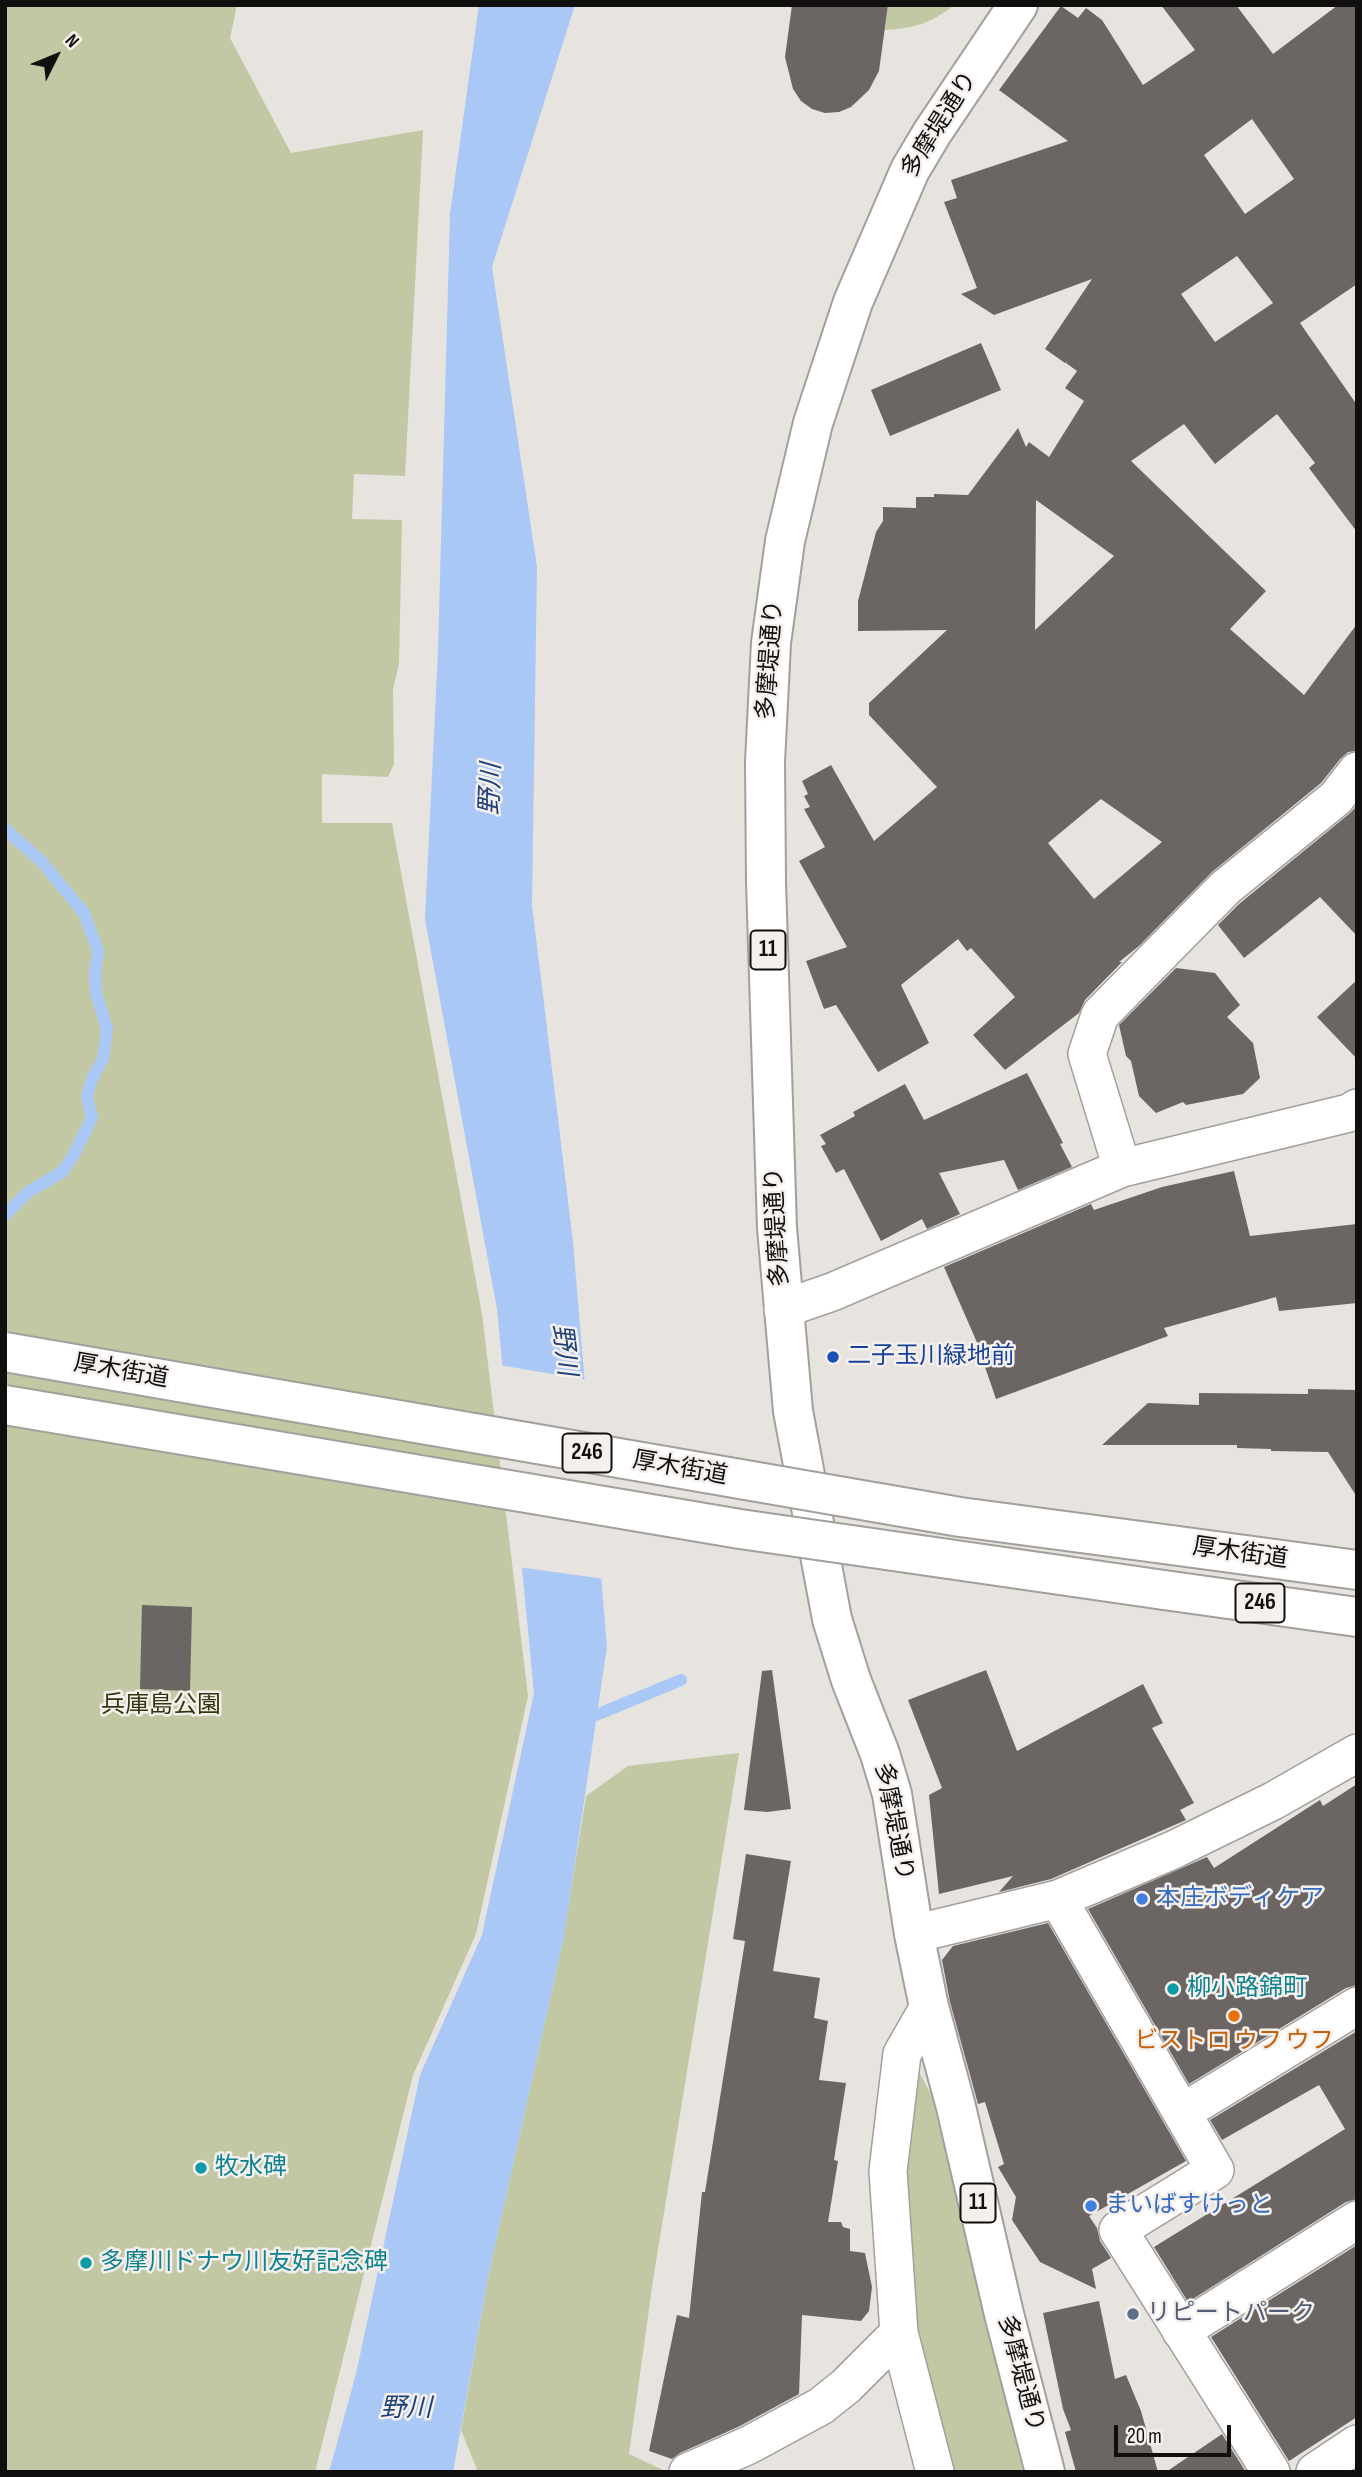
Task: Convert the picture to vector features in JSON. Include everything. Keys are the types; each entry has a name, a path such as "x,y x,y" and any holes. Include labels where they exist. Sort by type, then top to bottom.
{"main road":[{"name":"多摩堤通り","path":"1018,5 910,170 853,302 813,423 785,541 771,643 765,761 776,1214 793,1411 832,1619 892,1794 914,1934 929,2007 1045,2472"},
{"name":"厚木街道","path":"5,1352 960,1517 1357,1570"},
{"name":"厚木街道","path":"5,1405 740,1530 1357,1617"}],"street":[{"path":"1122,1168 1087,1054 1100,1015 1225,888 1336,798 1357,771"},
{"path":"783,1309 832,1292 1122,1168 1349,1113 1357,1108"},
{"path":"914,1934 1058,1899 1173,1850 1273,1801 1357,1753"},
{"path":"1058,1899 1215,2170 1118,2230 1270,2472"},
{"path":"1183,2112 1357,2006"},
{"path":"929,2007 902,2054 888,2171 899,2333 934,2472"},
{"path":"1181,2331 1357,2220"},
{"path":"688,2472 749,2445 821,2406 846,2386 899,2333"},
{"path":"1315,2472 1357,2444"}],"green space":[{"name":"兵庫島公園","path":"5,5 237,5 230,38 291,153 423,130 405,476 354,474 352,519 402,520 399,664 393,689 394,764 388,777 322,774 322,823 392,823 482,1314 528,1696 476,1934 413,2075 315,2472 5,2472"},
{"path":"888,5 954,5 921,24 885,30"},
{"path":"739,1753 653,2280 629,2454 663,2470 478,2472 461,2430 488,2277 562,1945 586,1796 628,1766"},
{"path":"917,2075 921,2075 932,2097 1023,2472 947,2472 918,2359 899,2211"}],"water":[{"name":"野川","path":"479,5 575,5 492,267 537,567 532,905 573,1242 607,1647 564,1936 488,2277 453,2472 329,2472 356,2374 420,2075 482,1935 534,1693 497,1309 425,919 438,651 450,214"}],"pier":[{"path":"499,1365 588,1380 605,1579 518,1567"}],"building":[{"path":"792,5 888,5 879,71 869,90 851,107 839,112 825,113 812,109 801,101 793,89 785,57"},
{"path":"1161,5 1236,5 1273,54 1338,5 1357,5 1357,284 1300,323 1357,405 1357,532 1309,468 1315,463 1277,414 1215,464 1184,424 1131,461 1266,591 1230,629 1304,695 1357,624 1357,751 1348,752 1321,783 1212,872 1139,946 1119,962 1122,962 1085,1000 1079,1013 1005,1070 973,1035 1015,997 971,948 967,951 958,939 901,985 929,1043 878,1072 836,1005 824,1009 806,961 847,947 799,861 825,847 804,809 810,807 804,796 808,794 802,781 831,765 874,841 937,787 869,715 869,703 947,630 858,631 858,601 876,532 883,521 883,507 916,508 916,497 934,497 934,494 968,495 1018,428 1026,447 1029,442 1049,457 1084,401 1065,388 1077,371 1066,363 1068,361 1065,363 1045,349 1092,279 994,315 961,294 977,288 944,202 957,198 951,180 1068,141 999,90 1061,6 1078,18 1086,8 1102,20 1143,85 1195,50","holes":["1252,119 1294,179 1245,214 1204,155","1237,256 1273,303 1215,342 1181,294","1036,500 1114,556 1035,630","1101,799 1162,842 1094,899 1048,843"]},
{"path":"981,343 1001,390 890,436 871,390"},
{"path":"1357,806 1357,936 1320,897 1244,958 1218,925 1239,904"},
{"path":"1176,968 1215,973 1240,1005 1227,1017 1253,1043 1260,1078 1243,1094 1186,1105 1183,1102 1156,1113 1139,1096 1119,1025"},
{"path":"1357,980 1357,1059 1317,1017"},
{"path":"1027,1073 1063,1143 1060,1144 1072,1167 1018,1190 1004,1160 939,1173 960,1214 927,1229 922,1219 881,1241 844,1169 836,1173 821,1146 826,1144 820,1135 855,1116 853,1112 905,1084 924,1120"},
{"path":"1234,1171 1250,1236 1357,1224 1357,1303 1279,1311 1276,1297 1164,1328 1168,1336 996,1399 984,1364 986,1363 944,1267 1091,1204 1094,1210 1162,1187"},
{"path":"1308,1389 1357,1390 1357,1497 1328,1452 1271,1451 1237,1448 1237,1445 1102,1445 1148,1403 1199,1405 1199,1393 1308,1394"},
{"path":"142,1605 192,1607 190,1691 140,1689"},
{"path":"772,1670 791,1809 767,1812 744,1810 762,1671"},
{"path":"986,1670 1017,1751 1143,1684 1163,1723 1152,1728 1194,1803 1180,1810 1186,1820 1051,1879 999,1892 1013,1876 939,1894 929,1795 942,1788 908,1700"},
{"path":"1357,1784 1357,1985 1346,1988 1189,2084 1088,1909 1207,1857 1214,1868 1320,1800 1323,1806"},
{"path":"746,1854 791,1861 773,1971 820,1978 814,2018 828,2021 819,2080 846,2083 828,2222 841,2222 843,2227 850,2229 850,2251 865,2253 872,2287 869,2311 861,2321 802,2315 799,2394 672,2459 649,2451 677,2315 689,2318 702,2192 705,2192 745,1941 733,1939"},
{"path":"1048,1923 1186,2161 1089,2216 1111,2258 1092,2269 1096,2289 1040,2262 1012,2220 1016,2197 998,2167 1004,2164 985,2102 978,2104 950,2002 942,1960 953,1946"},
{"path":"1357,2031 1357,2199 1346,2202 1188,2302 1154,2247 1345,2129 1319,2085 1222,2140 1210,2120"},
{"path":"1357,2245 1357,2417 1289,2461 1211,2337"},
{"path":"1099,2301 1115,2379 1126,2375 1141,2411 1158,2472 1076,2472 1065,2432 1071,2430 1063,2409 1043,2313"},
{"path":"1222,2434 1246,2472 1166,2472"}],"waterway":[{"path":"5,829 42,862 84,913 98,951 96,993 107,1029 103,1059 92,1079 87,1097 92,1118 73,1156 62,1172 28,1192 5,1215"},
{"path":"584,1720 681,1680"}],"place":[{"name":"二子玉川緑地前","path":"833,1357"},
{"name":"本庄ボディケア","path":"1142,1899"},
{"name":"柳小路錦町","path":"1173,1989"},
{"name":"ビストロ ウフ ウフ","path":"1234,2016"},
{"name":"牧水碑","path":"201,2168"},
{"name":"まいばすけっと","path":"1091,2206"},
{"name":"多摩川ドナウ川友好記念碑","path":"86,2263"},
{"name":"リピートパーク","path":"1133,2314"}]}
